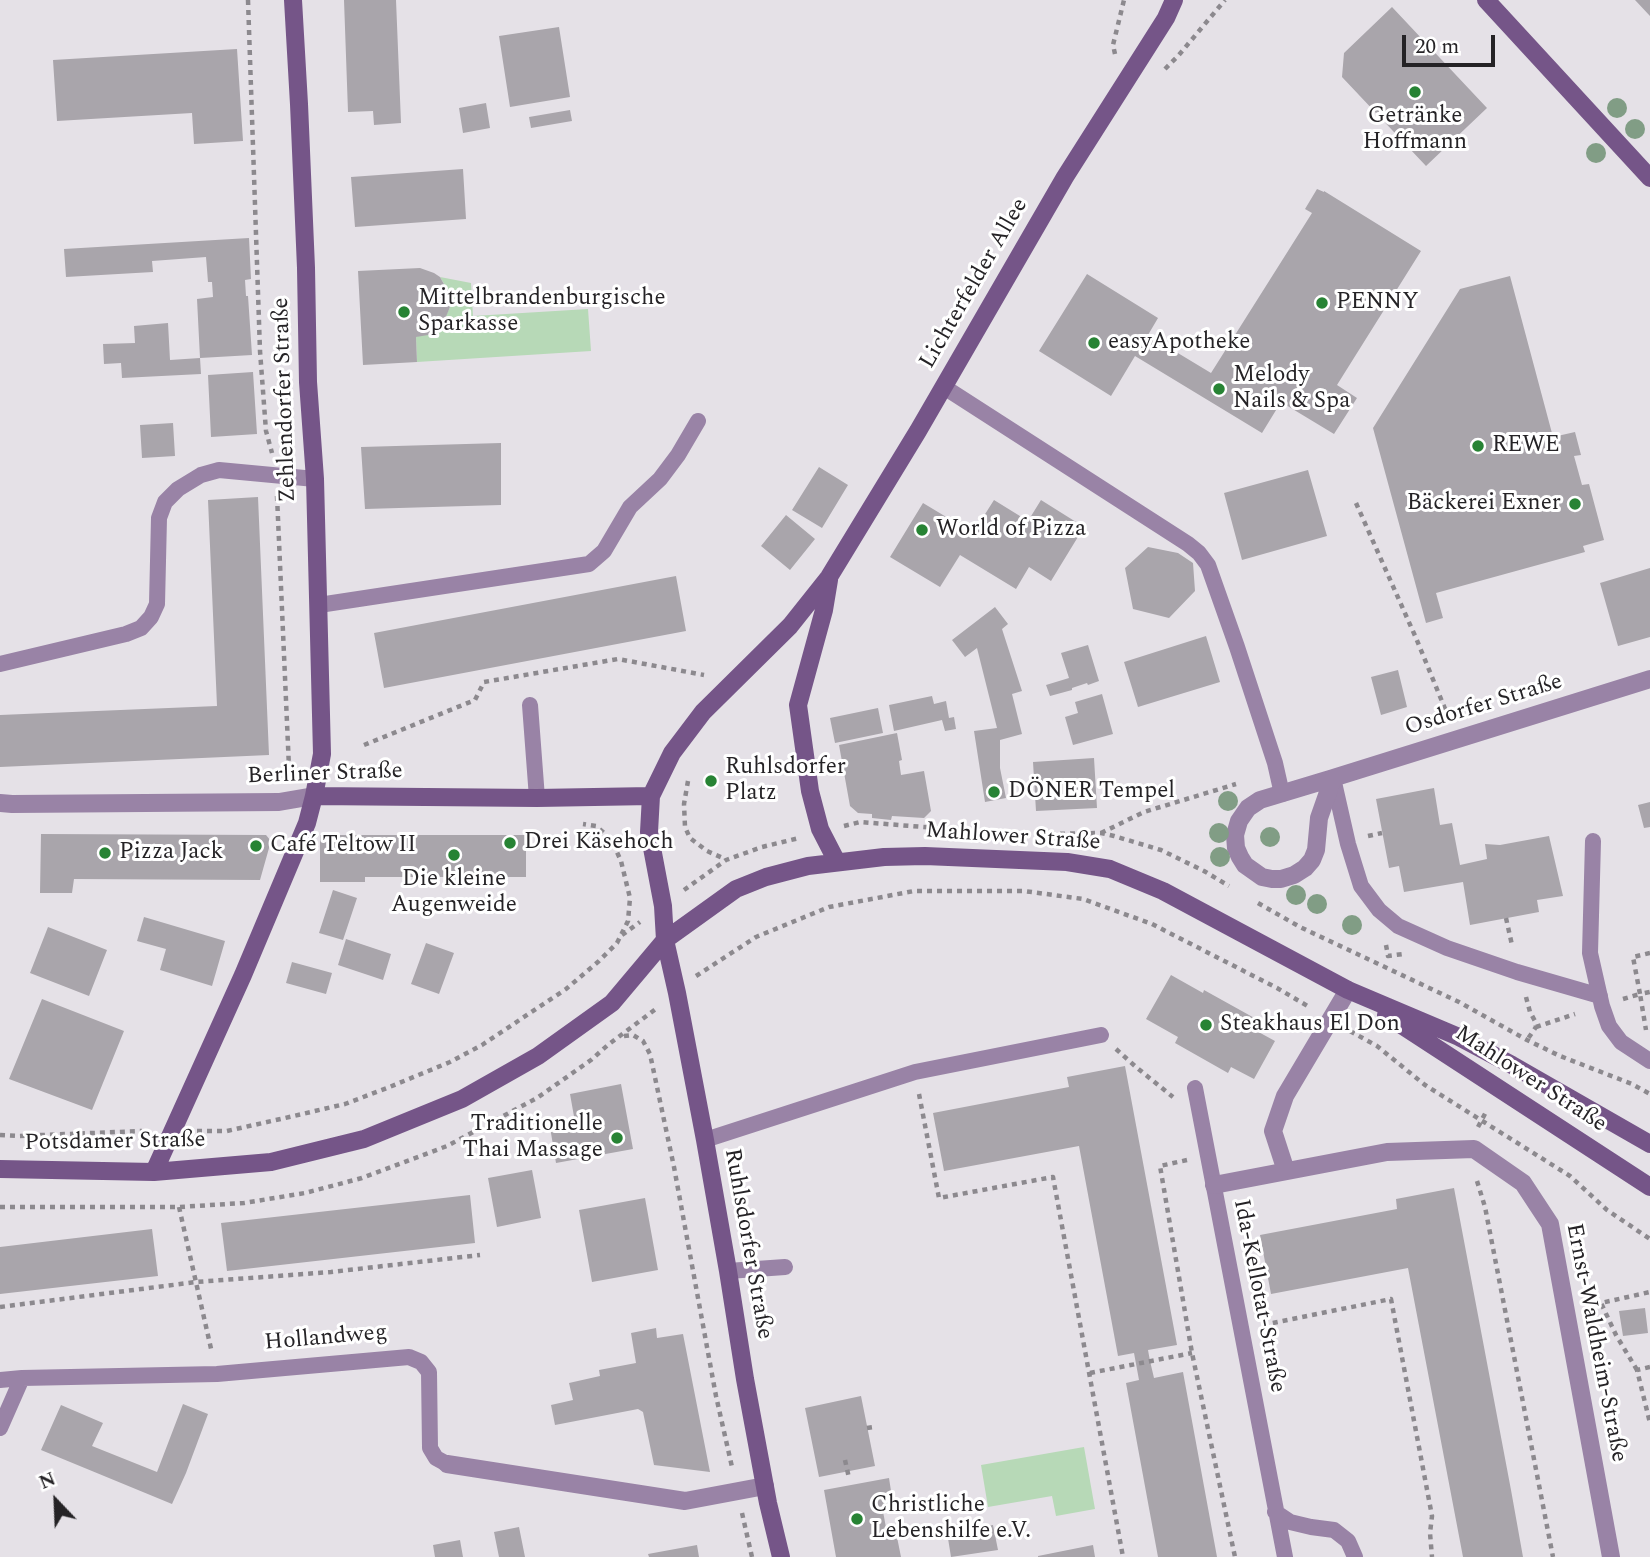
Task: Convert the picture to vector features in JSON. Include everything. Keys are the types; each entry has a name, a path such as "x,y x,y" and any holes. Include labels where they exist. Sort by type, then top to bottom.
{"street":[{"name":"Zehlendorfer Straße","path":"293,0 319,605 322,754 314,796"},
{"name":"Lichterfelder Allee","path":"829,577 944,387 1065,177 1166,18 1174,0"},
{"name":"Lichterfelder Allee","path":"1166,18 1183,0"},
{"path":"1486,0 1650,178"},
{"path":"665,940 663,906 649,832 651,796 672,753 704,712 790,626 829,577"},
{"path":"829,577 824,610 798,705 810,791 820,829 837,862"},
{"name":"Osdorfer Straße","path":"1333,778 1319,818 1316,850 1305,868 1294,875 1272,879 1262,877 1245,865 1236,848 1235,835 1239,821 1248,808 1260,800 1650,679"},
{"path":"154,1172 243,975 307,823 314,796"},
{"name":"Berliner Straße","path":"0,803 279,802 314,796 651,796"},
{"name":"Mahlower Straße","path":"665,940 736,889 808,866 884,857 937,856 1066,862 1110,869 1163,891 1348,990 1650,1187"},
{"name":"Ruhlsdorfer Straße","path":"665,940 705,1140 765,1486 781,1557"},
{"name":"Potsdamer Straße","path":"0,1169 154,1172 271,1162 364,1139 463,1099 538,1056 612,1003 665,940"},
{"path":"1286,1171 1273,1131 1285,1096 1348,990"},
{"name":"Mahlower Straße","path":"1348,990 1459,1037 1650,1144"},
{"path":"1214,1185 1387,1152 1474,1149"},
{"name":"Ernst-Waldheim-Straße","path":"1474,1149 1523,1183 1550,1224 1611,1557"},
{"name":"Hollandweg","path":"447,1464 685,1502 765,1486"}],"lane":[{"path":"944,387 1199,553 1208,565 1237,647 1282,794"},
{"path":"319,605 589,564 604,551 630,508 660,479 698,421"},
{"path":"0,664 126,634 141,628 151,617 157,604 159,518 165,502 178,489 201,475 219,470 315,479"},
{"path":"530,705 537,798"},
{"path":"1333,778 1361,886 1379,910 1398,926 1447,948 1600,996"},
{"path":"1593,841 1590,953 1600,996 1609,1026 1621,1042 1650,1061"},
{"path":"705,1140 915,1072 1101,1035"},
{"name":"Ida-Kellotat-Straße","path":"1195,1088 1285,1557"},
{"path":"728,1271 785,1267"},
{"name":"Hollandweg","path":"0,1380 217,1374 402,1357 415,1359 426,1366 429,1373 430,1448 436,1458 447,1464"},
{"path":"0,1428 22,1378"},
{"path":"1275,1512 1290,1522 1334,1530 1348,1541 1355,1557"}],"path":[{"path":"248,0 260,351 266,431 276,474 289,768"},
{"path":"1113,45 1124,0"},
{"path":"1161,72 1225,0"},
{"path":"1356,503 1416,638 1457,740"},
{"path":"365,746 475,700 484,682 618,659 705,676"},
{"path":"688,779 684,804 685,827 690,838 707,851 726,860 780,842"},
{"path":"1101,833 1144,812 1242,782"},
{"path":"860,822 979,831"},
{"path":"192,1131 227,1131 345,1104 387,1088 450,1062 482,1045 566,989 596,965 617,943 628,921 630,898 621,862 611,839 596,825 577,823"},
{"path":"1041,835 1101,833 1161,850 1236,890"},
{"path":"713,965 756,937 829,907 914,891 1024,891 1083,899 1152,924 1277,988 1318,1013"},
{"path":"1257,902 1300,927 1459,1002 1527,1040 1650,1094"},
{"path":"1650,953 1633,957 1640,994 1650,992"},
{"path":"1383,966 1388,956"},
{"path":"1347,1029 1377,1046 1425,1085 1570,1176 1607,1210 1650,1239"},
{"path":"622,1036 634,1035 643,1041 650,1054 737,1492"},
{"path":"1101,1035 1201,1119"},
{"path":"915,1072 939,1198 1053,1177 1124,1557"},
{"path":"0,1135 142,1131"},
{"path":"1474,1149 1478,1182 1553,1557"},
{"path":"1209,1156 1160,1166 1192,1353 1235,1557"},
{"path":"179,1207 217,1374"},
{"path":"0,1307 196,1282 331,1272 480,1255"},
{"path":"1650,1292 1601,1303 1637,1370 1650,1423"},
{"path":"1241,1329 1391,1299 1432,1516 1432,1557"},
{"path":"1090,1373 1192,1353"},
{"path":"1637,1370 1650,1367"},
{"path":"867,1428 874,1427"},
{"path":"845,1460 849,1478"},
{"path":"748,1540 752,1557"}],"green space":[{"path":"440,277 471,283 473,316 588,309 591,351 417,362 416,337 442,324 450,307 449,292"},
{"path":"1084,1447 1095,1509 1056,1516 1052,1496 988,1507 981,1465"}],"building":[{"path":"344,0 396,0 401,123 374,125 373,111 348,112"},
{"path":"1635,0 1650,0 1650,16"},
{"name":"Getränke Hoffmann","path":"1392,7 1487,108 1426,166 1342,77 1344,53"},
{"path":"559,27 570,97 510,107 499,36"},
{"path":"237,49 243,141 194,144 192,113 57,121 53,60"},
{"path":"486,103 490,128 463,133 459,108"},
{"path":"570,110 572,121 531,128 529,117"},
{"path":"463,169 466,219 355,227 351,177"},
{"name":"PENNY","path":"1317,189 1421,251 1337,385 1357,398 1334,434 1281,402 1262,433 1135,356 1111,396 1039,351 1087,274 1158,318 1148,335 1211,373 1312,213 1305,209"},
{"path":"249,238 251,279 245,280 252,355 200,358 197,299 213,297 212,282 208,282 206,257 152,261 153,272 66,277 64,249"},
{"name":"Mittelbrandenburgische Sparkasse","path":"420,268 440,277 449,293 450,307 443,324 428,335 416,337 417,362 363,365 358,271"},
{"name":"REWE","path":"1510,276 1553,437 1575,432 1581,455 1574,456 1582,485 1589,484 1604,540 1583,546 1585,552 1436,593 1443,618 1426,623 1373,428 1460,289"},
{"path":"168,323 170,360 200,358 201,374 122,378 121,363 104,364 103,344 135,343 134,326"},
{"path":"253,372 257,434 211,437 208,375"},
{"path":"173,423 175,456 142,458 140,425"},
{"path":"501,443 501,505 365,509 361,447"},
{"path":"819,467 848,485 822,528 792,510"},
{"path":"1308,470 1327,536 1242,560 1224,493"},
{"path":"258,497 269,755 0,767 0,715 217,706 208,500"},
{"path":"994,500 1028,521 1041,500 1084,527 1051,581 1029,567 1016,589 960,555 940,587 890,557 923,503 973,533"},
{"path":"786,515 815,539 790,570 761,546"},
{"path":"1148,547 1178,553 1193,563 1195,591 1169,618 1133,609 1125,568"},
{"path":"1650,568 1650,637 1618,646 1600,583"},
{"path":"676,576 686,631 384,688 374,633"},
{"path":"995,607 1008,624 1002,629 1022,691 1012,694 1022,734 1000,740 1000,768 1006,798 985,802 974,731 997,728 977,648 965,657 952,640"},
{"path":"1206,636 1220,682 1138,707 1124,662"},
{"path":"1088,645 1099,681 1050,696 1046,685 1069,678 1061,653"},
{"path":"1398,670 1407,707 1381,715 1371,677"},
{"path":"1102,694 1113,734 1073,745 1065,717 1078,713 1075,702"},
{"path":"932,696 934,704 946,701 949,718 954,717 956,729 945,731 942,720 894,731 889,705"},
{"path":"878,708 883,733 835,743 830,718"},
{"path":"897,733 902,760 899,761 901,775 924,771 931,811 924,818 872,818 872,814 858,813 850,806 839,745"},
{"path":"1094,758 1097,808 1036,811 1033,762"},
{"path":"1434,788 1440,825 1452,823 1460,865 1487,859 1485,844 1500,845 1549,836 1563,896 1537,900 1539,912 1470,925 1463,882 1404,892 1399,866 1389,868 1376,799"},
{"path":"1650,802 1650,827 1644,828 1638,805"},
{"path":"41,834 266,835 271,841 260,880 74,879 72,893 40,893"},
{"path":"320,835 526,835 526,877 365,877 365,882 320,882"},
{"path":"333,890 357,898 343,940 319,933"},
{"path":"144,917 225,941 212,986 160,970 166,949 137,941"},
{"path":"48,927 107,950 89,996 30,973"},
{"path":"346,939 391,954 383,980 338,965"},
{"path":"426,943 454,953 439,994 411,984"},
{"path":"292,962 332,973 326,994 286,983"},
{"name":"Steakhaus El Don","path":"1171,975 1258,1020 1253,1029 1275,1041 1254,1079 1231,1067 1228,1073 1175,1043 1178,1037 1146,1019"},
{"path":"42,999 124,1031 92,1110 9,1079"},
{"path":"1125,1066 1177,1345 1148,1350 1150,1361 1154,1378 1183,1372 1217,1557 1158,1557 1126,1383 1139,1380 1134,1353 1118,1356 1079,1146 944,1171 933,1113 1069,1087 1067,1077"},
{"path":"621,1084 633,1149 556,1163 550,1127 575,1122 570,1094"},
{"path":"532,1170 541,1218 497,1227 488,1178"},
{"path":"1454,1188 1523,1557 1463,1557 1408,1268 1271,1294 1260,1235 1397,1209 1396,1199"},
{"path":"470,1195 475,1243 227,1271 221,1223"},
{"path":"645,1198 658,1270 592,1282 579,1210"},
{"path":"152,1229 158,1276 0,1294 0,1247"},
{"path":"1645,1308 1648,1333 1623,1336 1619,1311"},
{"path":"656,1328 657,1338 683,1334 710,1472 654,1465 643,1412 638,1409 555,1425 551,1405 573,1400 569,1383 600,1376 599,1370 636,1363 631,1333"},
{"path":"861,1396 875,1466 819,1477 805,1408"},
{"path":"183,1404 208,1414 172,1504 41,1450 61,1405 103,1423 92,1446 157,1472"},
{"name":"Christliche Lebenshilfe e.V.","path":"889,1478 893,1504 882,1506 887,1533 896,1532 901,1557 836,1557 824,1490"},
{"path":"962,1524 962,1530 993,1525 998,1550 951,1557 946,1526"},
{"path":"519,1527 525,1557 499,1557 494,1532"},
{"path":"460,1540 463,1557 435,1557 433,1545"},
{"path":"697,1545 699,1557 649,1557 648,1554"},
{"path":"1093,1545 1095,1557 1038,1557 1038,1556"}],"place":[{"name":"Getränke Hoffmann","path":"1415,92"},
{"name":"PENNY","path":"1322,303"},
{"name":"Mittelbrandenburgische Sparkasse","path":"404,312"},
{"name":"easyApotheke","path":"1094,343"},
{"name":"Melody Nails & Spa","path":"1219,389"},
{"name":"REWE","path":"1478,446"},
{"name":"Bäckerei Exner","path":"1575,504"},
{"name":"World of Pizza","path":"922,530"},
{"name":"Ruhlsdorfer Platz","path":"711,781"},
{"name":"DÖNER Tempel","path":"994,792"},
{"name":"Drei Käsehoch","path":"510,843"},
{"name":"Café Teltow II","path":"256,846"},
{"name":"Pizza Jack","path":"105,853"},
{"name":"Die kleine Augenweide","path":"454,855"},
{"name":"Steakhaus El Don","path":"1206,1025"},
{"name":"Traditionelle Thai Massage","path":"617,1138"},
{"name":"Christliche Lebenshilfe e.V.","path":"857,1519"}]}
